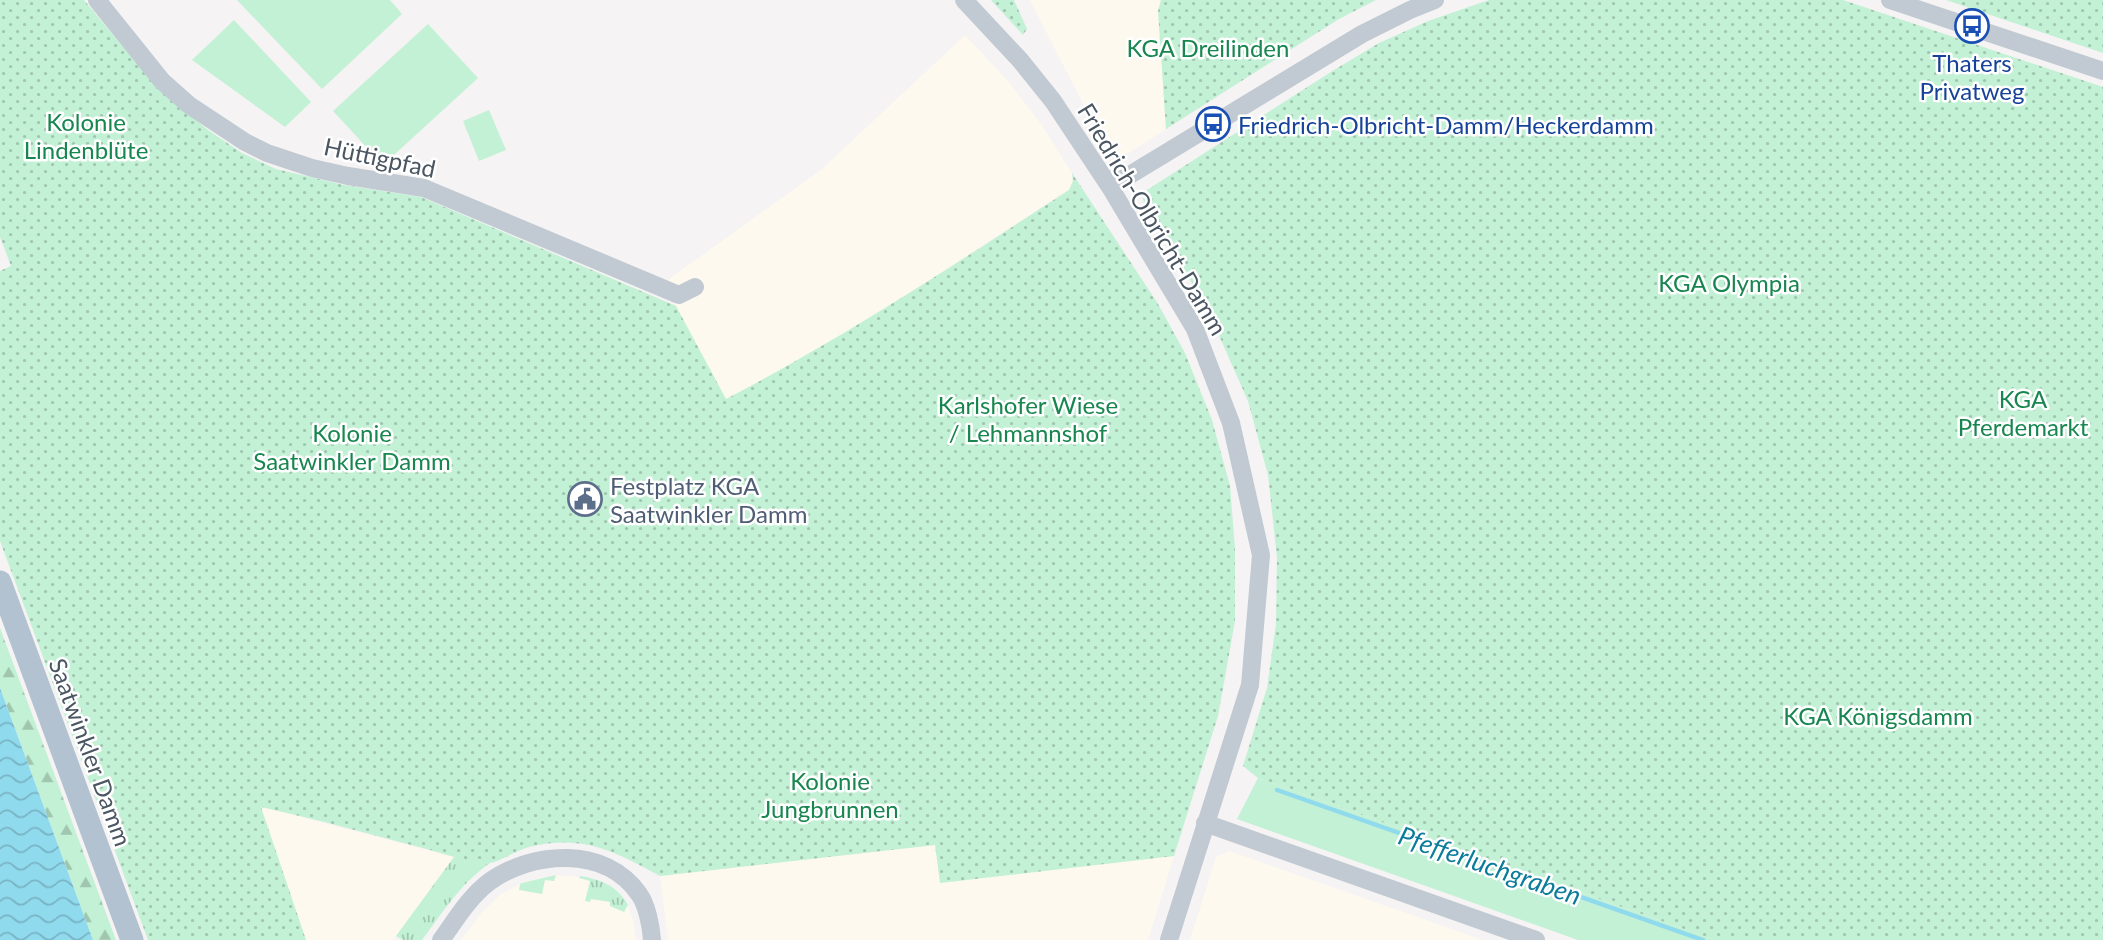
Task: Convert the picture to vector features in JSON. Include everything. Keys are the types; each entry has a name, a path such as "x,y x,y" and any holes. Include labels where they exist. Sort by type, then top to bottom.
{"main road":[{"name":"Saatwinkler Damm","path":"0,582 132,940"}],"street":[{"name":"Hüttigpfad","path":"97,0 162,80 189,106 267,153 312,168 424,188 679,295 695,288"},
{"name":"Friedrich-Olbricht-Damm","path":"964,0 1020,60 1053,101 1110,187 1195,329 1231,423 1261,555 1250,685 1169,940"},
{"path":"1110,187 1362,34 1436,0"},
{"path":"1890,0 2103,71"},
{"path":"1205,823 1536,940"},
{"path":"441,940 463,909 487,883 513,868 549,858 571,858 602,864 626,879 640,896 652,940"}],"shaded area":[{"path":"1030,0 1161,0 1158,11 1166,129 1129,153 1119,154 1110,149 1087,112"},
{"path":"965,35 1009,82 1043,127 1072,173 1071,188 885,309 726,399 665,282 822,169"},
{"path":"260,807 454,857 393,940 306,940"},
{"path":"936,845 940,883 1174,856 1148,940 668,940 660,876"},
{"path":"1229,851 1483,940 1190,940 1216,857"},
{"path":"556,875 592,878 614,888 628,905 636,940 461,940 482,912 501,894 522,883"}],"green space":[{"path":"0,0 84,0 154,84 208,130 242,153 276,169 344,185 421,197 676,306 726,399 857,325 1069,190 1073,181 1072,173 1158,304 1185,353 1212,420 1230,486 1235,549 1235,621 1218,716 1174,856 940,883 935,845 660,876 613,852 582,844 548,843 483,863 261,807 306,940 148,940 0,541 0,271 11,266 0,237"},
{"path":"237,0 390,0 402,14 322,89"},
{"path":"991,0 1014,0 1027,29 1023,35"},
{"name":"KGA Dreilinden","path":"1161,0 1376,0 1339,19 1166,129 1158,11"},
{"path":"1489,0 1843,0 2103,87 2103,940 1715,940 1258,778 1243,766 1267,688 1276,624 1277,557 1268,475 1248,401 1206,306 1145,207 1143,199 1147,190 1379,43 1428,21"},
{"path":"1946,0 2103,0 2103,53"},
{"path":"234,20 311,102 285,127 192,60"},
{"path":"428,24 478,78 383,165 333,111"},
{"path":"489,110 506,150 479,161 463,121"},
{"path":"0,628 116,940 93,940 0,688"},
{"path":"1258,778 1715,940 1578,940 1237,819"},
{"path":"454,857 490,863 461,889 422,940 403,940 396,936"},
{"path":"556,875 554,881 545,880 542,894 519,890 522,883"},
{"path":"580,876 601,881 614,888 628,905 624,912 610,906 610,902 591,899 590,902 585,901 590,881 579,878"}],"water":[{"path":"0,688 93,940 0,940"}],"waterway":[{"name":"Pfefferluchgraben","path":"1277,790 1703,940"}],"place":[{"name":"Thaters Privatweg","path":"1972,26"},
{"name":"Friedrich-Olbricht-Damm/Heckerdamm","path":"1213,124"},
{"name":"Festplatz KGA Saatwinkler Damm","path":"585,499"}],"park label":[{"name":"Kolonie Lindenblüte","path":"86,135"},
{"name":"KGA Olympia","path":"1729,282"},
{"name":"KGA Pferdemarkt","path":"2023,412"},
{"name":"Karlshofer Wiese / Lehmannshof","path":"1028,418"},
{"name":"Kolonie Saatwinkler Damm","path":"352,446"},
{"name":"KGA Königsdamm","path":"1878,715"},
{"name":"Kolonie Jungbrunnen","path":"830,794"}]}
